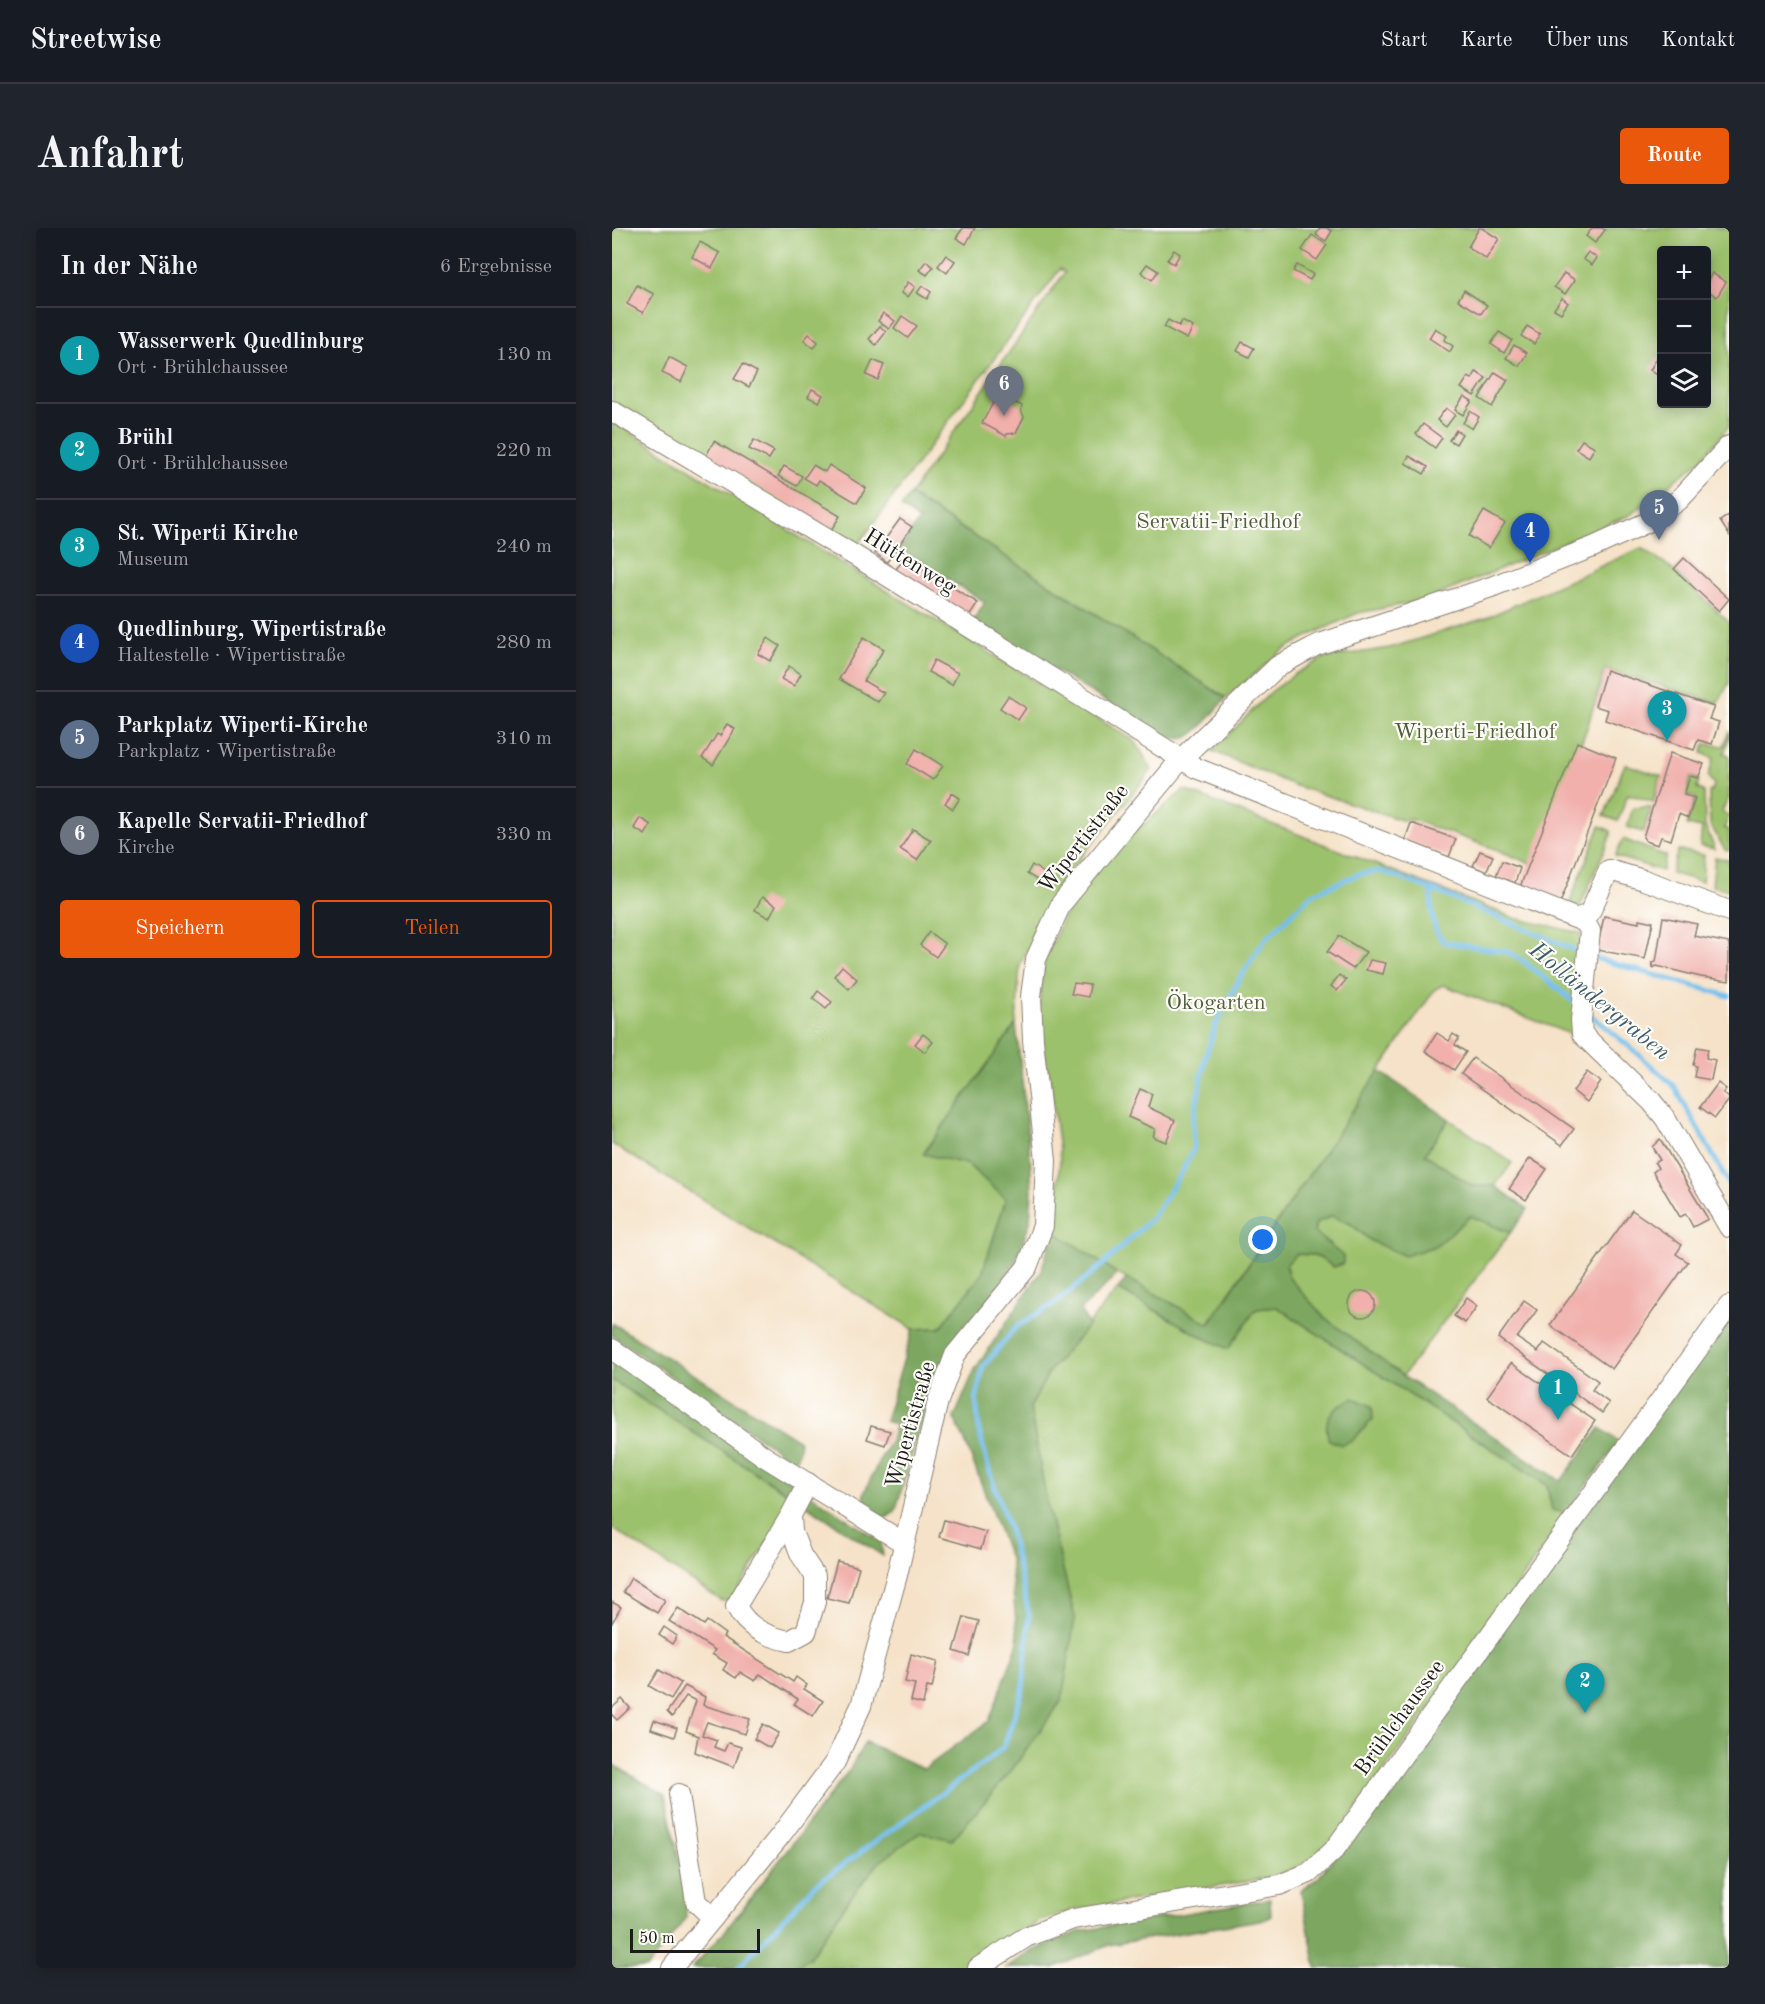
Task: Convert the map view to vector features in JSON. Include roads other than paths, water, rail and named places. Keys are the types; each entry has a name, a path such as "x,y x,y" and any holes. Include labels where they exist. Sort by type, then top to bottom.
{"street":[{"name":"Hüttenweg","path":"612,411 857,557 1181,759"},
{"name":"Wipertistraße","path":"672,1968 780,1836 836,1762 861,1706 938,1401 956,1355 1027,1267 1043,1226 1046,1161 1033,1040 1031,996 1036,959 1061,904 1181,759 1278,666 1317,645 1491,587 1593,547 1648,522 1679,500 1729,446"},
{"path":"1181,759 1196,768 1585,922 1589,928 1589,948 1581,1020 1582,1034 1652,1102 1665,1118 1729,1227"},
{"path":"1578,918 1589,914 1609,870 1644,880 1729,911"},
{"name":"Brühlchaussee","path":"978,1968 1026,1937 1073,1919 1279,1885 1309,1873 1334,1850 1729,1306"},
{"path":"612,1349 765,1457 904,1543"},
{"path":"791,1515 792,1532 801,1555 815,1576 815,1602 806,1632 789,1641 768,1636 742,1617 736,1606 808,1483"},
{"path":"679,1794 696,1902 713,1918"}],"waterway":[{"path":"738,1968 814,1886 1004,1746 1023,1690 1029,1614 1010,1532 989,1470 979,1431 976,1400 983,1367 1016,1327 1057,1302 1107,1261 1153,1217 1194,1148 1193,1121 1206,1055 1216,1024 1240,978 1264,941 1312,894 1359,874 1381,871 1431,889 1582,953"},
{"name":"Holländergraben","path":"1431,889 1434,924 1444,942 1508,952 1522,960 1577,1004"},
{"path":"1591,957 1729,996"},
{"name":"Holländergraben","path":"1587,1012 1674,1086 1729,1184"}],"place":[{"name":"Kapelle Servatii-Friedhof","path":"1004,416"},
{"name":"Parkplatz Wiperti-Kirche","path":"1659,540"},
{"name":"Quedlinburg, Wipertistraße","path":"1530,563"},
{"name":"St. Wiperti Kirche","path":"1667,741"},
{"name":"Wasserwerk Quedlinburg","path":"1558,1420"},
{"name":"Brühl","path":"1585,1713"}],"park label":[{"name":"Servatii-Friedhof","path":"1218,522"},
{"name":"Wiperti-Friedhof","path":"1475,732"},
{"name":"Ökogarten","path":"1216,1003"}]}
